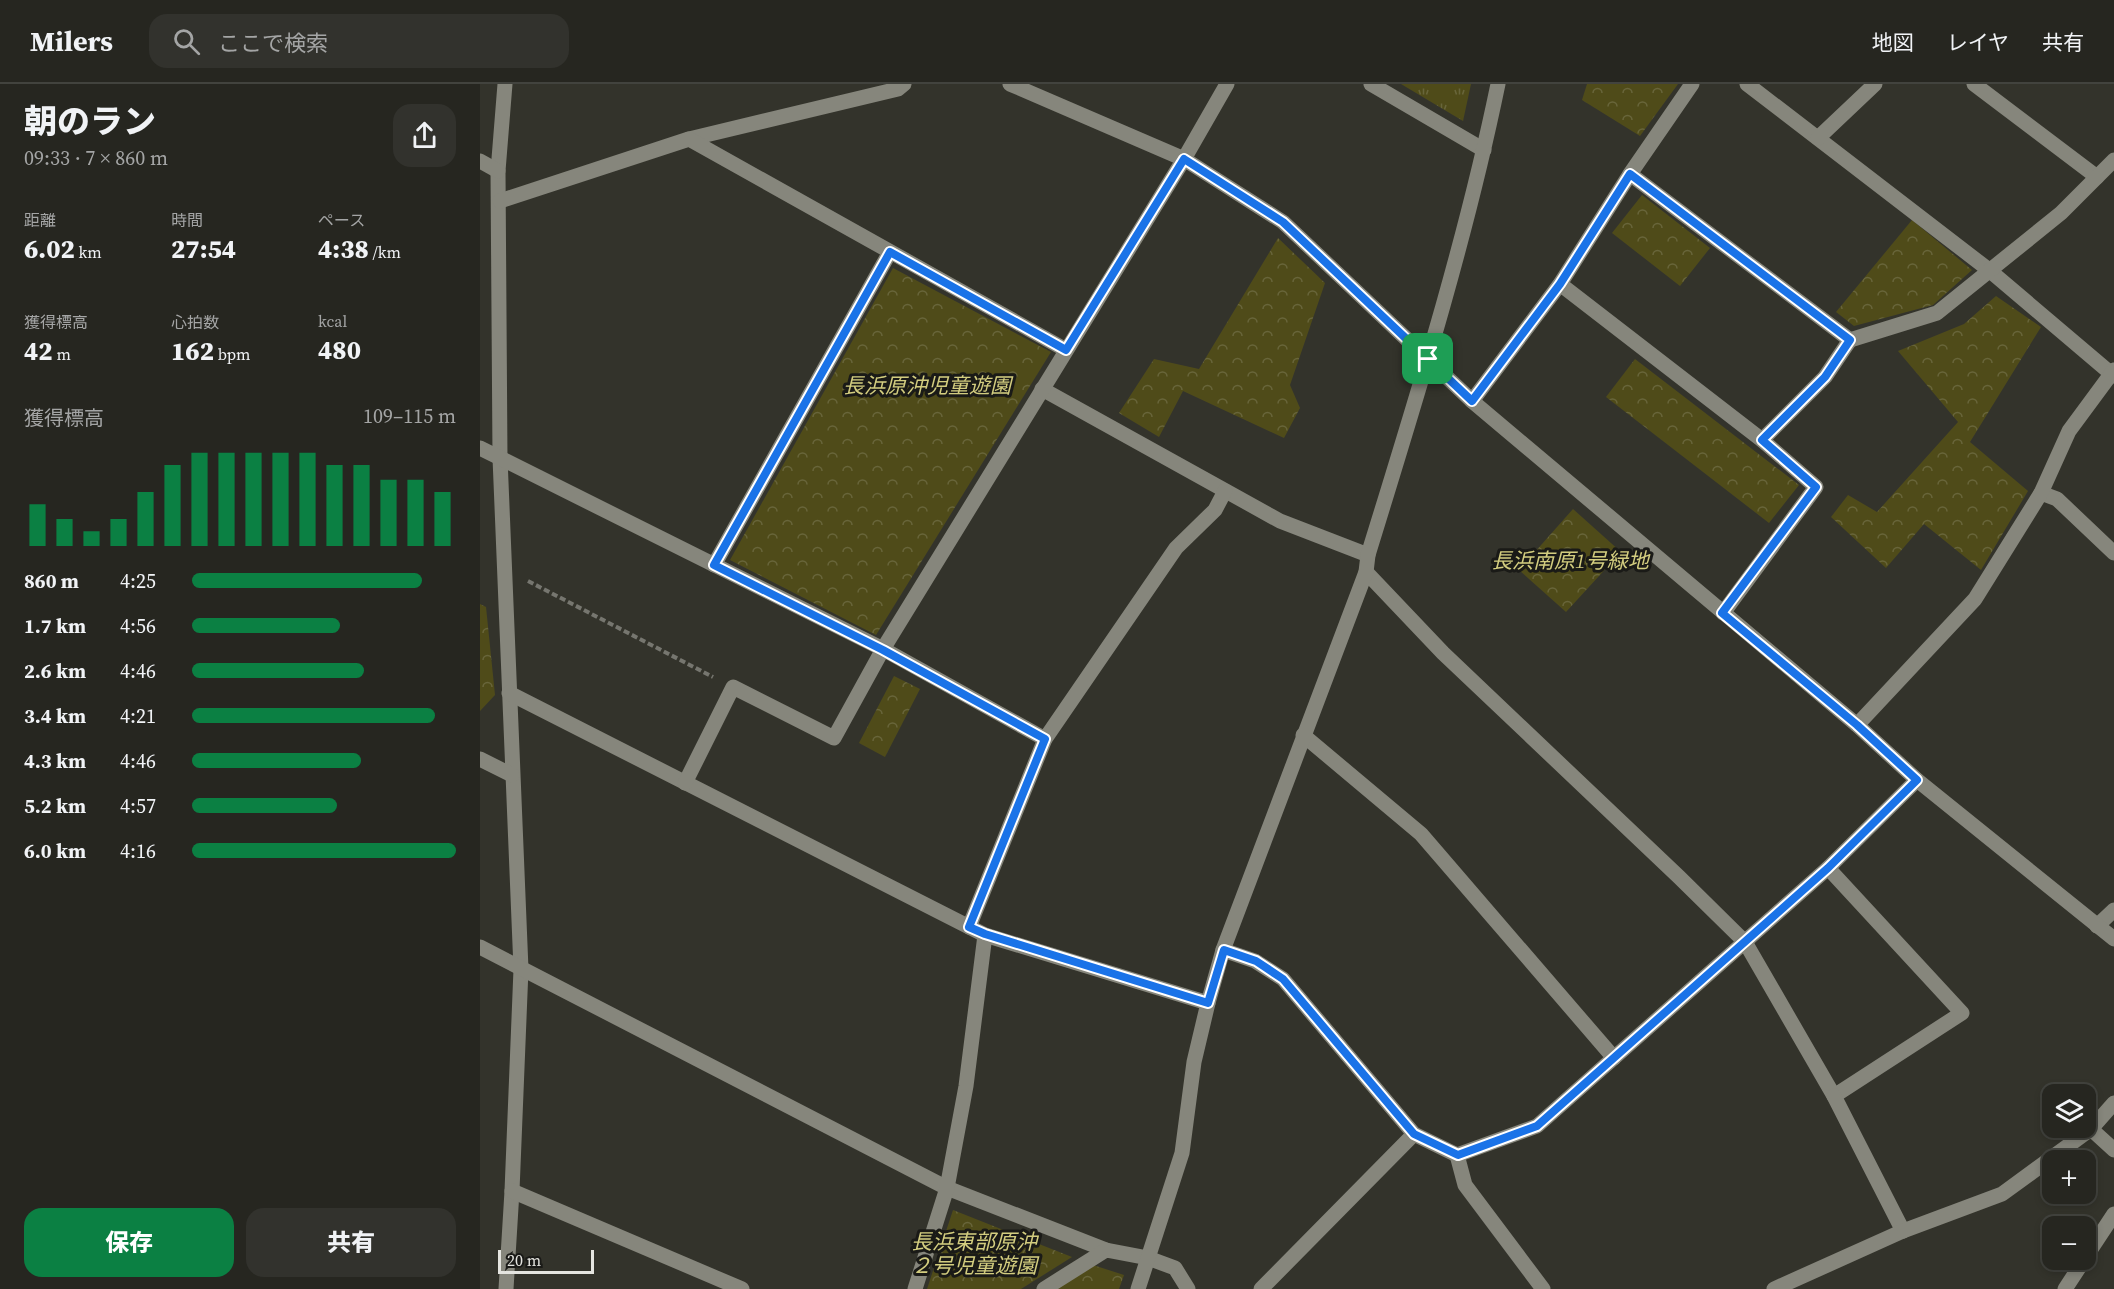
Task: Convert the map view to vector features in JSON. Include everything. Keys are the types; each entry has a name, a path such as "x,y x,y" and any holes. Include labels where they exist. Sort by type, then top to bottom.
{"street":[{"path":"505,84 498,171 500,458 521,969 506,1289"},
{"path":"500,201 689,139 898,89 904,84"},
{"path":"1010,84 1184,159 1283,222 1472,401 1857,725 1917,780 2114,939"},
{"path":"686,783 733,687 834,738 883,650 1184,159 1227,84"},
{"path":"1371,84 1484,150"},
{"path":"1138,1289 1182,1154 1194,1062 1208,1003 1224,950 1366,572 1368,555 1428,359 1484,150 1498,84"},
{"path":"1472,401 1560,284 1630,174 1692,84"},
{"path":"1747,84 1989,270 2113,373 2069,431 2041,494 1975,599 1857,725"},
{"path":"1818,138 1875,84"},
{"path":"1974,84 2097,177"},
{"path":"689,139 1066,350"},
{"path":"1762,440 1825,377 1850,340 1937,313 2061,213 2114,160"},
{"path":"480,161 498,171"},
{"path":"1630,174 1850,340"},
{"path":"714,565 890,252"},
{"path":"1560,284 1762,440 1816,487 1722,613"},
{"path":"1042,388 1280,521 1368,555"},
{"path":"480,448 883,650 1045,739"},
{"path":"969,927 1045,739 1176,548 1215,510 1225,491"},
{"path":"2041,494 2057,499 2114,553"},
{"path":"1366,572 1443,653 1679,877 1744,942 1834,1096 1903,1231"},
{"path":"509,693 969,927 985,934 1208,1003"},
{"path":"1303,735 1421,834 1614,1058"},
{"path":"480,759 512,775"},
{"path":"1224,950 1256,961 1283,979 1414,1134 1458,1155 1537,1126 1828,868 1917,780"},
{"path":"1828,868 1962,1013 1834,1096"},
{"path":"2097,926 2114,910"},
{"path":"915,1289 947,1188 966,1086 985,934"},
{"path":"480,947 947,1188 1106,1250 1148,1258 1175,1268 1188,1289"},
{"path":"2096,1123 2114,1103"},
{"path":"1261,1289 1414,1134"},
{"path":"2096,1134 2114,1150"},
{"path":"1774,1289 1903,1231 2002,1194 2079,1138"},
{"path":"1458,1155 1465,1185 1543,1289"},
{"path":"512,1191 742,1289"},
{"path":"2096,1241 2114,1214"},
{"path":"1044,1289 1106,1250"},
{"path":"2065,1289 2077,1270"}],"path":[{"path":"504,569 733,687"}],"green space":[{"path":"1401,84 1471,84 1463,121"},
{"path":"1587,84 1678,84 1640,136 1582,100"},
{"path":"1642,195 1710,248 1680,286 1612,233"},
{"path":"1912,220 1972,270 1933,305 1854,326 1836,312"},
{"path":"1278,238 1325,283 1290,385 1300,408 1284,438 1183,391 1159,437 1119,413 1154,359 1199,369"},
{"name":"長浜原沖児童遊園","path":"893,268 1051,352 876,635 730,560"},
{"path":"1996,296 2041,327 1970,442 2028,491 1981,570 1924,524 1886,568 1831,517 1848,495 1877,512 1958,422 1898,351 1964,324"},
{"path":"1635,359 1799,485 1769,523 1606,397"},
{"name":"長浜南原1号緑地","path":"1573,509 1621,552 1566,612 1519,570"},
{"path":"480,604 486,607 495,695 480,711"},
{"path":"894,676 920,689 885,757 859,743"},
{"name":"長浜東部原沖 ２号児童遊園","path":"953,1210 1072,1257 1021,1289 927,1289"},
{"path":"1093,1265 1124,1275 1119,1289 1057,1289"}],"route":[{"path":"1184,159 1283,222 1428,359 1472,401 1560,284 1630,174 1850,340 1825,377 1762,440 1816,487 1722,613 1857,725 1917,780 1828,868 1537,1126 1458,1155 1414,1134 1283,979 1256,961 1224,950 1208,1003 985,934 969,927 1045,739 883,650 714,565 890,252 1066,350 1184,159"}]}
